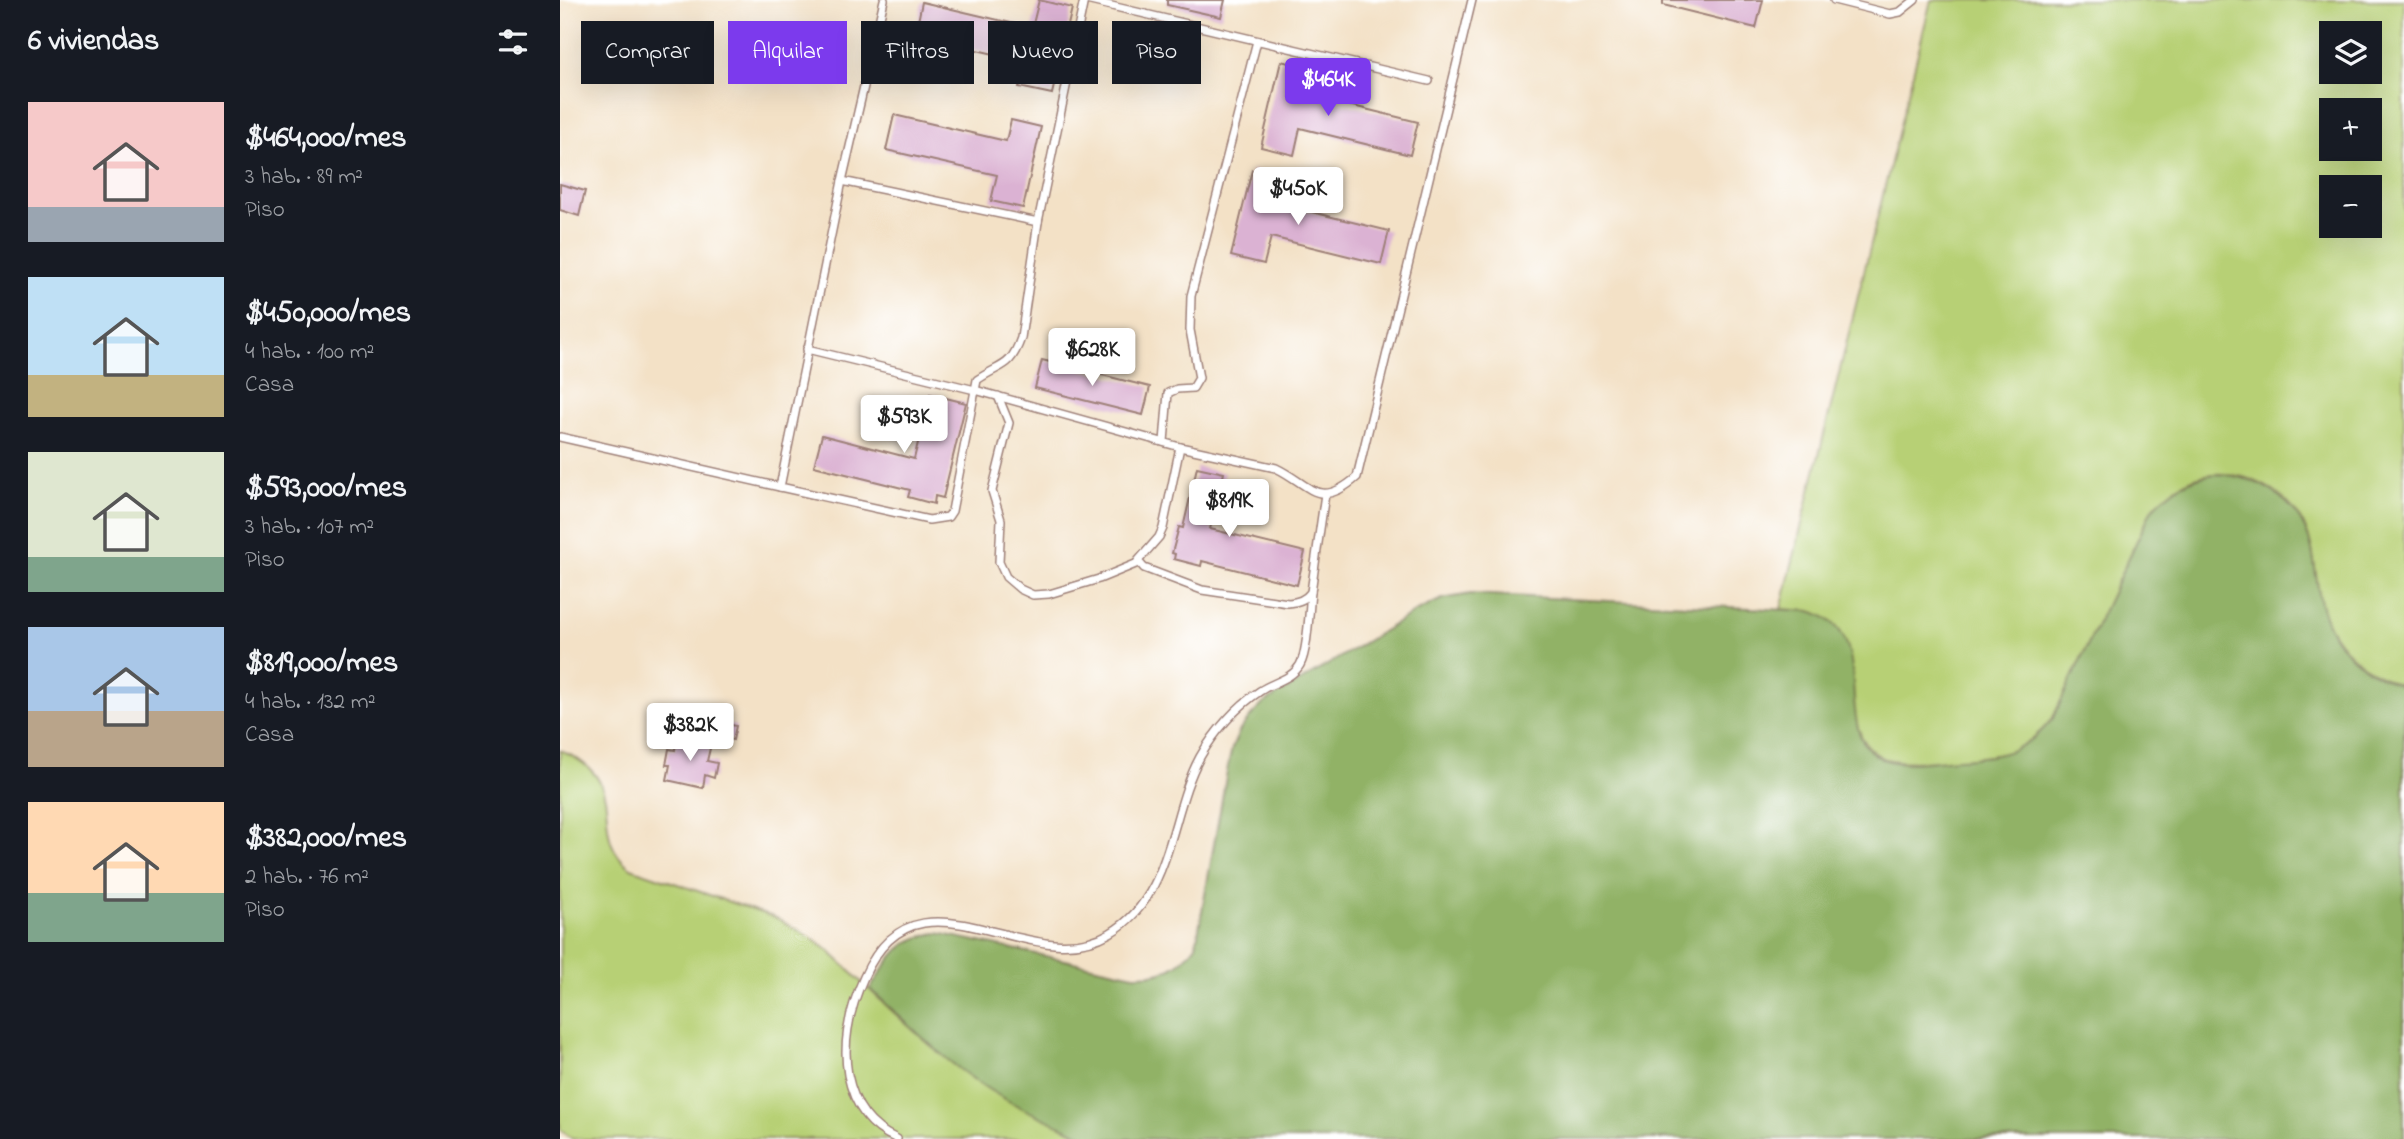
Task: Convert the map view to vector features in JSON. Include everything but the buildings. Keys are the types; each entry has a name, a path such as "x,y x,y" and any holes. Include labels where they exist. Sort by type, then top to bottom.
{"lane":[{"path":"780,487 842,181 884,0"},
{"path":"560,437 929,520 948,517 954,504 977,380 1008,363 1015,356 1021,338 1038,222 1085,0 1429,81"},
{"path":"807,349 998,396 1180,447 1276,468 1300,484 1325,494 1347,487 1357,477 1472,0"},
{"path":"1834,0 1890,14 1909,7 1915,0"},
{"path":"1164,442 1168,393 1177,389 1193,388 1199,378 1190,330 1191,296 1257,41"},
{"path":"842,181 1038,222"},
{"path":"998,396 1009,423 992,492 1000,520 999,562 1006,577 1020,589 1033,595 1049,594 1099,579 1138,563 1163,528 1180,447"},
{"path":"897,1139 878,1129 860,1108 847,1067 846,1035 849,1018 859,986 874,958 894,936 926,921 951,922 1066,945 1096,940 1123,924 1143,902 1160,873 1188,783 1209,743 1253,696 1292,675 1301,664 1325,494"},
{"path":"1138,563 1144,568 1202,590 1289,603 1299,602 1311,592"}],"green space":[{"path":"1931,0 2404,0 2404,687 2364,666 2347,651 2333,633 2322,609 2306,530 2288,503 2260,483 2228,474 2195,478 2172,491 2152,509 2053,718 2034,739 2014,750 1978,757 1916,762 1878,756 1862,738 1810,611 1781,609"},
{"path":"2215,474 2249,480 2264,486 2289,505 2307,533 2323,609 2336,639 2361,665 2404,687 2404,1139 1091,1139 1024,1109 967,1075 870,989 897,951 914,939 938,933 1134,975 1153,974 1176,965 1196,945 1228,766 1240,730 1264,703 1417,611 1442,599 1471,594 1810,611 1832,623 1845,640 1851,661 1858,729 1867,747 1883,759 1901,763 1921,762 2011,751 2032,739 2053,718 2152,509 2180,486 2196,478"},
{"path":"560,750 583,763 597,778 604,793 610,839 617,854 631,868 776,918 810,937 828,950 918,1035 977,1081 1018,1105 1091,1139 572,1139 560,1129"}]}
